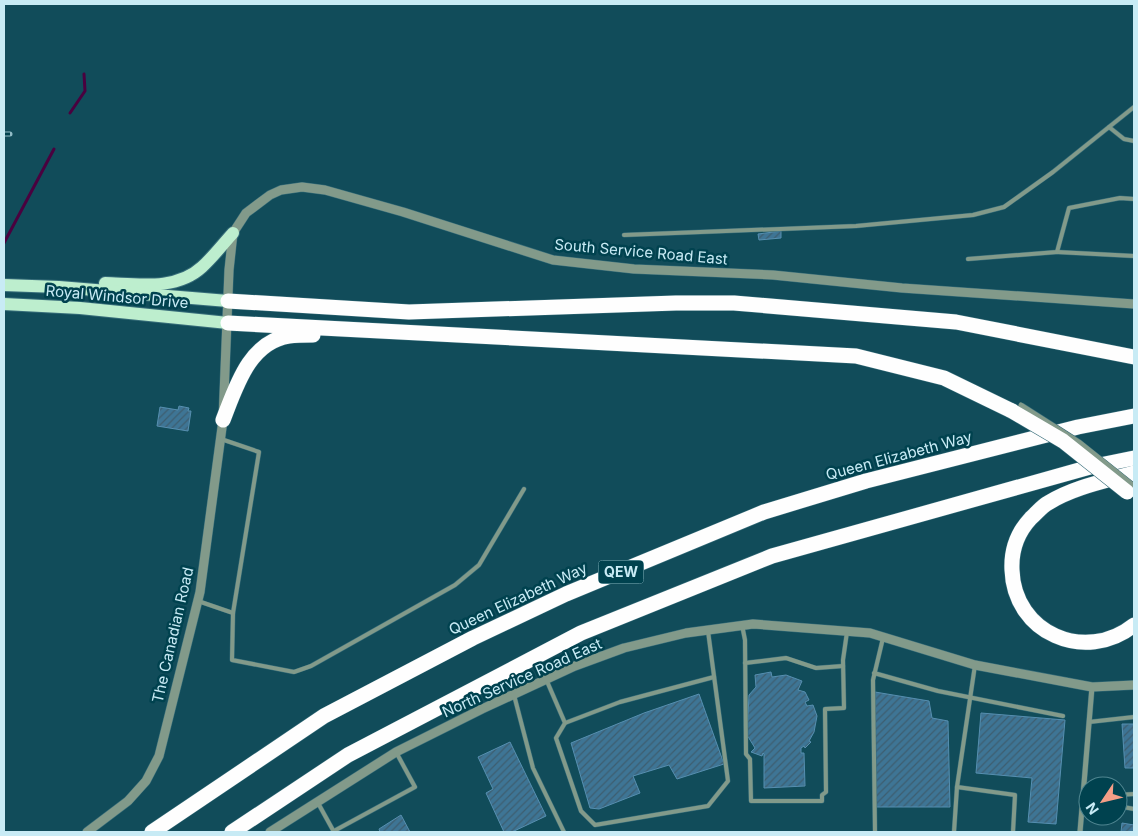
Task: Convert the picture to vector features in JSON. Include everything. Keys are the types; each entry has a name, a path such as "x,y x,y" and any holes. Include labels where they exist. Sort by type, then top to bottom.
{"highway":[{"path":"228,301 409,312 676,303 734,303 956,322 1134,357"},
{"path":"228,323 797,351 856,356 944,378 1016,408 1132,492"},
{"path":"223,420 243,372 256,354 273,342 289,336 337,335 360,330"},
{"name":"Queen Elizabeth Way","path":"152,832 324,716 473,638 566,594 764,512 866,481 1078,427 1134,416"},
{"path":"232,832 348,755 590,630 772,556 1090,467 1134,458"},
{"path":"1134,473 1075,490 1046,503 1027,523 1015,543 1011,579 1014,594 1025,612 1040,627 1059,637 1080,642 1100,641 1121,634 1134,626"}],"main road":[{"path":"59,287 73,281 155,284 185,279 202,268 233,233"},
{"name":"Royal Windsor Drive","path":"4,285 59,287 228,301"},
{"name":"Royal Windsor Drive","path":"4,304 80,308 228,323"}],"street":[{"name":"South Service Road East","path":"228,323 233,233 246,213 257,203 281,190 302,187 325,190 403,212 553,260 634,269 773,275 902,288 1134,304"},
{"name":"The Canadian Road","path":"87,832 128,801 146,781 159,756 198,601 223,420 228,323"},
{"name":"North Service Road East","path":"270,832 396,752 514,694 624,648 686,632 753,624 870,633 975,665 1092,687 1134,685"},
{"path":"1086,776 1092,687"}],"lane":[{"path":"624,235 856,226 972,216 1004,206 1053,172 1134,107"},
{"path":"1109,127 1124,139 1134,141"},
{"path":"1057,252 1069,208 1120,198 1134,199"},
{"path":"968,259 1057,252 1134,256"},
{"path":"220,439 259,452 233,613 232,660 294,672 311,666 454,585 479,565 524,489"},
{"path":"198,601 233,613"},
{"path":"742,625 745,663 746,754 750,759 751,801 822,801 822,795 826,792 826,709 844,708 844,666 847,631"},
{"path":"708,630 728,781 708,806 594,825 581,811 556,738 565,723 620,702 714,677"},
{"path":"875,832 874,673 884,637"},
{"path":"745,663 786,658 816,668 844,666"},
{"path":"954,832 957,787 975,665"},
{"path":"874,673 970,697 1064,716"},
{"path":"546,679 565,723"},
{"path":"514,694 533,768 564,832"},
{"path":"1089,722 1134,718"},
{"path":"317,801 334,832 415,787 396,752"},
{"path":"957,787 1015,795 1013,832"}],"building":[{"path":"781,231 781,238 759,240 758,234"},
{"path":"179,406 189,408 188,411 191,411 188,431 157,426 160,407 178,410"},
{"path":"771,672 772,677 786,675 802,681 798,690 805,692 809,700 805,702 807,706 813,705 817,716 814,732 809,741 811,742 805,748 804,746 801,748 801,753 804,753 805,786 764,788 764,754 762,756 751,752 755,748 747,735 749,695 756,687 755,675"},
{"path":"875,692 929,701 932,718 948,721 950,807 876,807"},
{"path":"699,694 724,764 677,779 669,765 633,776 640,793 599,809 590,808 571,743 644,713"},
{"path":"981,713 1065,720 1056,824 1028,822 1032,778 976,773"},
{"path":"1122,724 1134,724 1134,768 1125,768"},
{"path":"510,742 546,816 512,832 504,832 486,793 493,789 478,757"},
{"path":"401,815 410,832 380,832 379,829"},
{"path":"1134,825 1134,832 1121,832 1122,826"}],"waterway":[{"path":"70,113 85,91 84,74"},
{"path":"4,243 54,149"}],"railway":[{"path":"4,134 10,134"}]}
